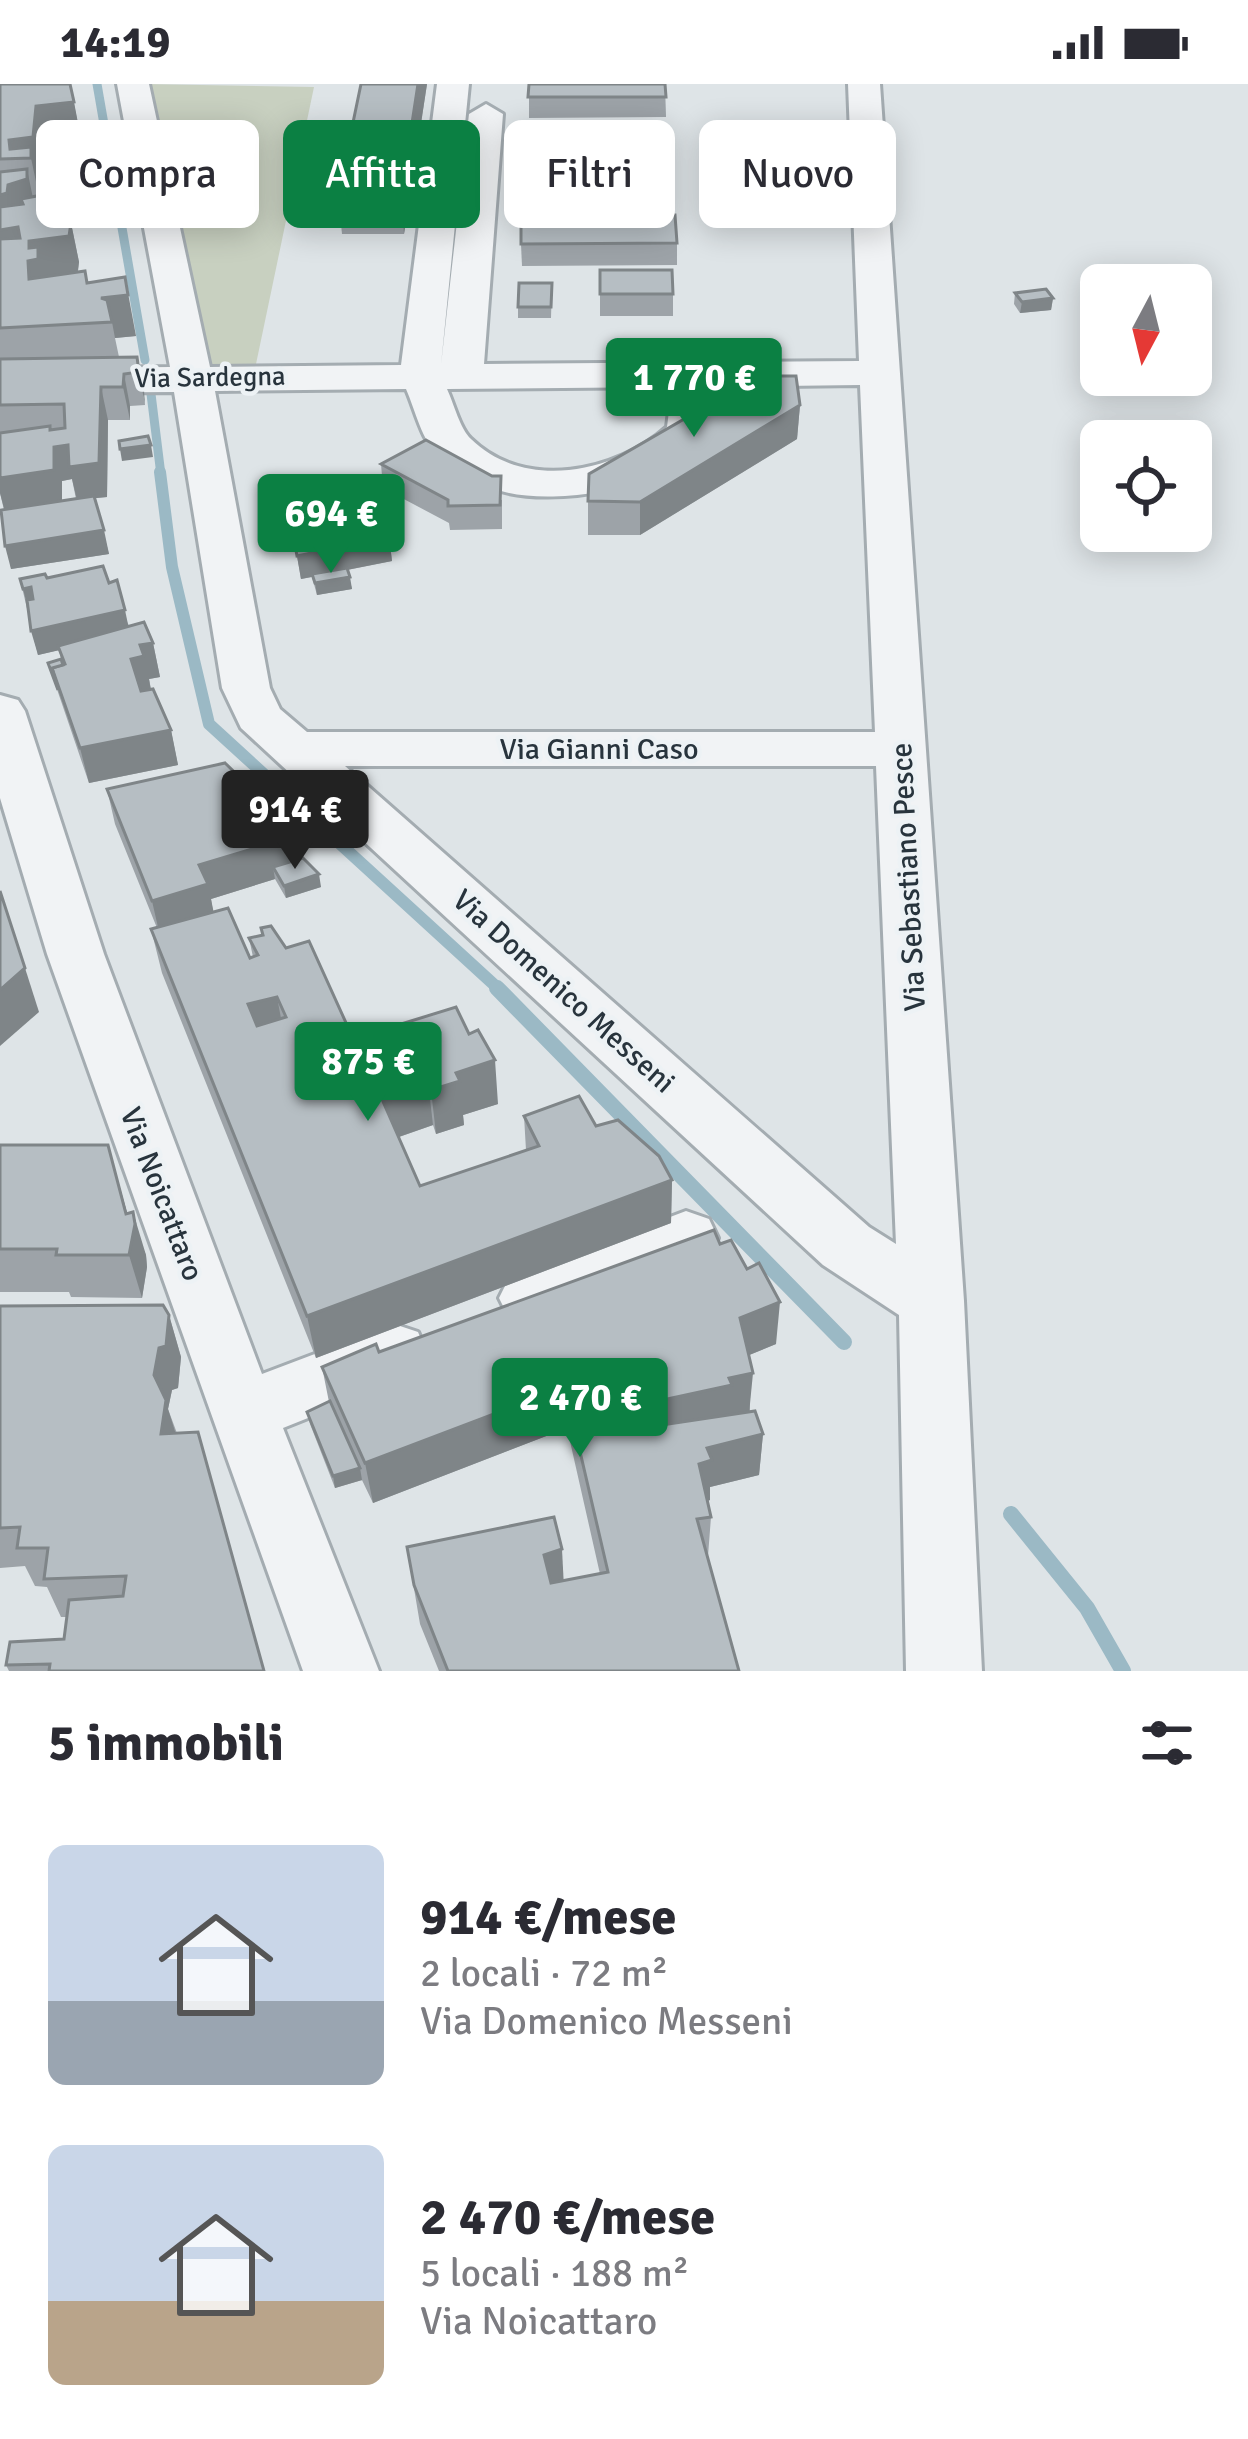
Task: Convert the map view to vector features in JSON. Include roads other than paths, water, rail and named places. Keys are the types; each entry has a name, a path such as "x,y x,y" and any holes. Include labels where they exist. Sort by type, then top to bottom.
{"street":[{"name":"Via Domenico Messeni","path":"133,84 192,377 246,688 260,716 846,1246 931,1301"},
{"path":"453,84 420,374 452,446 509,479 562,484 605,478 658,458 687,432 694,406 691,374"},
{"path":"463,374 488,84"},
{"name":"Via Sebastiano Pesce","path":"864,84 931,1301 944,1671"},
{"name":"Via Sardegna","path":"0,381 880,373"},
{"name":"Via Noicattaro","path":"0,711 12,799 341,1671"},
{"name":"Via Gianni Caso","path":"297,749 901,749"},
{"path":"83,1155 146,1156"},
{"path":"244,1412 686,1238"},
{"path":"139,1316 208,1315"}],"waterway":[{"path":"97,84 145,360"},
{"path":"151,394 161,475"},
{"path":"160,472 172,567 209,724 501,991"},
{"path":"497,988 844,1342"},
{"path":"1011,1514 1087,1608 1123,1671"}]}
